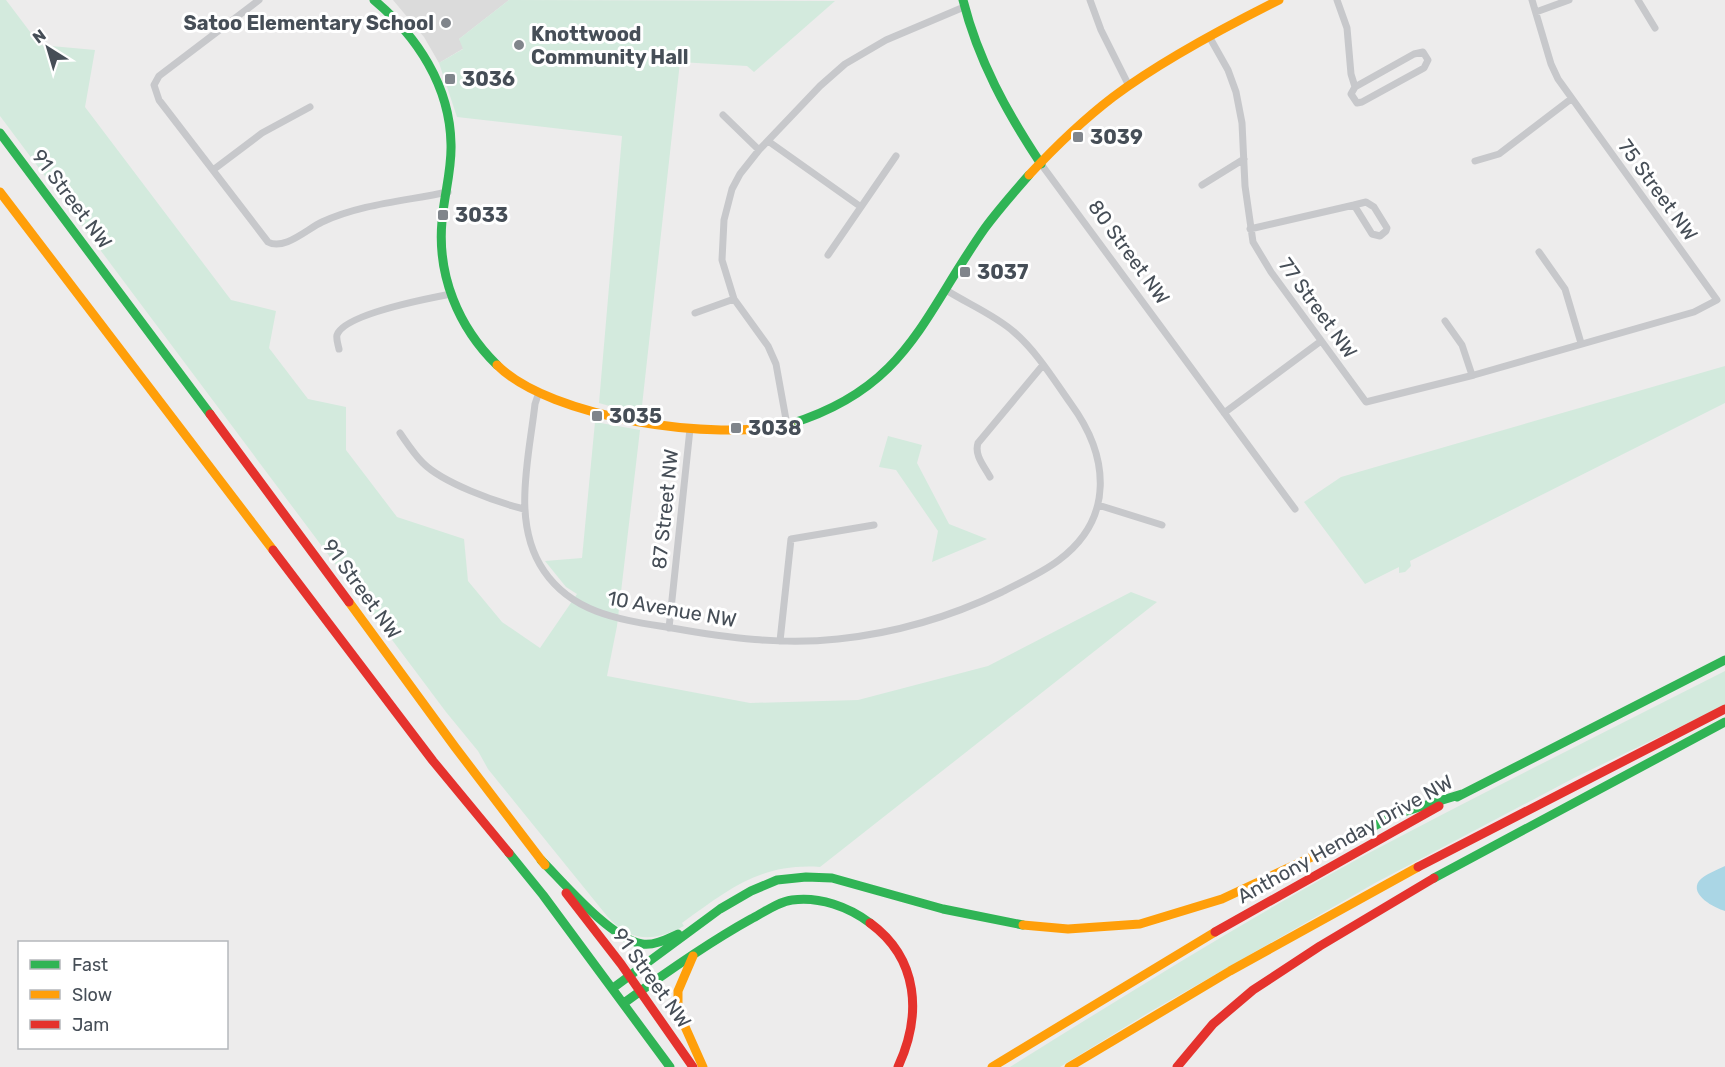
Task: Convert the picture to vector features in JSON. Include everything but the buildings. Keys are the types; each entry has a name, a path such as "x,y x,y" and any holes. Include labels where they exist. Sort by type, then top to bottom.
{"main road":[{"path":"375,0 395,17 414,40 428,62 441,90 451,142 451,165 442,221 443,261 451,294 467,329 488,356 512,378 538,395 582,410 690,429 720,431 751,431 787,425 816,415 861,391 884,373 912,344 976,240 1002,206 1086,119 1129,86 1279,0"},
{"name":"80 Street NW","path":"964,4 979,49 999,94 1041,164"},
{"name":"91 Street NW","path":"0,133 263,484 455,747 630,976 693,1067"},
{"name":"91 Street NW","path":"0,192 433,760 543,895 670,1067"},
{"name":"Anthony Henday Drive NW","path":"992,1067 1192,945 1462,794 1725,660"},
{"path":"1069,1067 1404,873 1574,784 1725,709"},
{"path":"1177,1067 1193,1045 1234,1002 1262,982 1424,883 1725,722"},
{"path":"613,988 705,920 751,891 777,880 806,876 832,878 943,909 1017,924 1068,929 1140,924 1222,899 1324,852 1397,814 1462,794"},
{"path":"541,860 611,928 630,941 644,944 662,941 705,920"},
{"path":"624,1004 718,936 777,905 792,900 836,904 851,910 889,938 907,970 913,992 914,1013 910,1038 898,1067"},
{"path":"695,952 678,991 678,1011 703,1067"}],"street":[{"path":"259,0 159,76 154,85 159,100 265,239 272,244 284,243 314,226 347,212 447,192"},
{"path":"1090,0 1101,30 1129,86"},
{"path":"1337,0 1347,28 1351,74 1355,87 1351,94 1356,103 1362,102 1424,68 1428,60 1423,52 1414,54 1355,87"},
{"name":"75 Street NW","path":"1532,0 1551,64 1571,99 1717,300 1694,312 1581,343"},
{"path":"1536,12 1569,0"},
{"path":"1638,0 1655,28"},
{"path":"787,425 776,364 768,346 734,299 722,260 724,220 732,189 740,174 759,150 820,86 845,64 886,40 964,4"},
{"name":"77 Street NW","path":"1210,38 1228,70 1236,92 1242,123 1250,229 1257,252 1366,402 1472,375"},
{"path":"1475,161 1499,154 1571,99"},
{"path":"213,170 262,133 310,107"},
{"path":"723,115 759,150"},
{"path":"768,141 861,207"},
{"path":"828,255 896,156"},
{"path":"1202,185 1244,159"},
{"name":"80 Street NW","path":"1041,164 1295,509"},
{"path":"1250,229 1354,205 1370,203 1386,224 1386,231 1380,236 1372,234 1354,205"},
{"path":"1445,321 1462,345 1472,375 1581,343 1565,289 1539,252"},
{"path":"946,290 1011,329 1026,343 1083,420 1094,441 1101,471 1098,506 1162,525"},
{"path":"339,349 336,338 349,324 389,308 451,294"},
{"path":"695,313 734,299"},
{"path":"1224,413 1321,342"},
{"path":"990,477 978,455 976,449 978,443 1043,365"},
{"name":"10 Avenue NW","path":"538,395 535,404 524,509 528,534 537,558 546,573 564,593 582,606 599,613 669,628 725,637 780,641 821,640 863,636 934,620 970,607 1053,564 1073,548 1090,524 1098,506"},
{"name":"87 Street NW","path":"669,628 690,429"},
{"path":"400,433 422,463 435,474 524,509"},
{"path":"780,641 791,539 874,525"}],"shaded area":[{"name":"Satoo Elementary School","path":"393,0 509,0 459,39 464,48 439,63 424,37"}],"green space":[{"path":"0,0 6,0 40,45 95,50 85,107 231,300 276,311 269,348 308,399 346,407 346,450 397,517 464,539 468,581 502,622 540,648 577,594 566,587 545,561 582,558 595,422 640,430 617,626 607,676 750,703 858,700 988,666 1131,592 1157,602 820,867 780,869 762,874 715,900 682,923 684,926 663,935 643,937 625,931 607,916 488,769 478,751 446,712 0,116"},
{"path":"509,0 835,1 754,72 747,66 680,62 641,415 599,403 622,136 457,117 439,63 463,49 459,39"},
{"path":"1725,366 1725,403 1410,561 1411,566 1405,572 1399,573 1399,567 1365,584 1304,502 1341,477"},
{"path":"888,436 922,445 917,463 949,524 987,539 932,562 938,531 896,470 879,467"},
{"path":"1725,671 1725,705 1574,778 1375,883 1148,1013 1060,1067 1010,1067 1230,932 1365,855"}],"water":[{"path":"1725,866 1725,911 1704,900 1697,891 1697,886 1704,876"}],"traffic: fast":[{"path":"374,0 390,14 417,46 438,82 445,102 451,154 442,221 443,261 453,299 461,317 471,334 497,365"},
{"path":"963,0 985,65 1041,164"},
{"path":"0,133 210,414"},
{"path":"790,424 829,409 861,391 887,370 926,320 985,228 1029,175"},
{"path":"1457,797 1725,660"},
{"path":"1434,878 1725,722"},
{"path":"1344,842 1397,814 1462,794"},
{"path":"509,853 543,895 670,1067"},
{"path":"541,860 602,921 629,940 651,944 678,934"},
{"path":"613,988 720,909 751,891 777,880 806,877 832,878 943,909 1023,925"},
{"path":"624,1003 718,938 787,901 802,899 823,901 853,912 870,923"}],"traffic: slow":[{"path":"1029,175 1080,124 1132,84 1194,45 1279,0"},
{"path":"0,192 273,550"},
{"path":"497,365 522,384 555,400 636,422 721,430 759,429 790,424"},
{"path":"349,602 545,865"},
{"path":"1023,925 1068,929 1140,924 1222,899 1344,842"},
{"path":"1069,1067 1230,971 1418,867"},
{"path":"992,1067 1215,932"},
{"path":"693,956 678,991 678,1011 703,1067"}],"traffic: jam":[{"path":"210,414 349,602"},
{"path":"273,550 433,761 509,853"},
{"path":"1418,867 1725,709"},
{"path":"1215,932 1439,806"},
{"path":"1177,1067 1213,1024 1253,990 1320,946 1434,878"},
{"path":"566,893 621,964 693,1067"},
{"path":"870,923 886,937 898,953 907,971 911,989 913,1008 911,1028 898,1067"}],"place":[{"name":"Satoo Elementary School","path":"446,23"},
{"name":"Knottwood Community Hall","path":"519,45"},
{"name":"3036","path":"450,79"},
{"name":"3039","path":"1078,137"},
{"name":"3033","path":"443,215"},
{"name":"3037","path":"965,272"},
{"name":"3035","path":"597,416"},
{"name":"3038","path":"736,428"}]}
